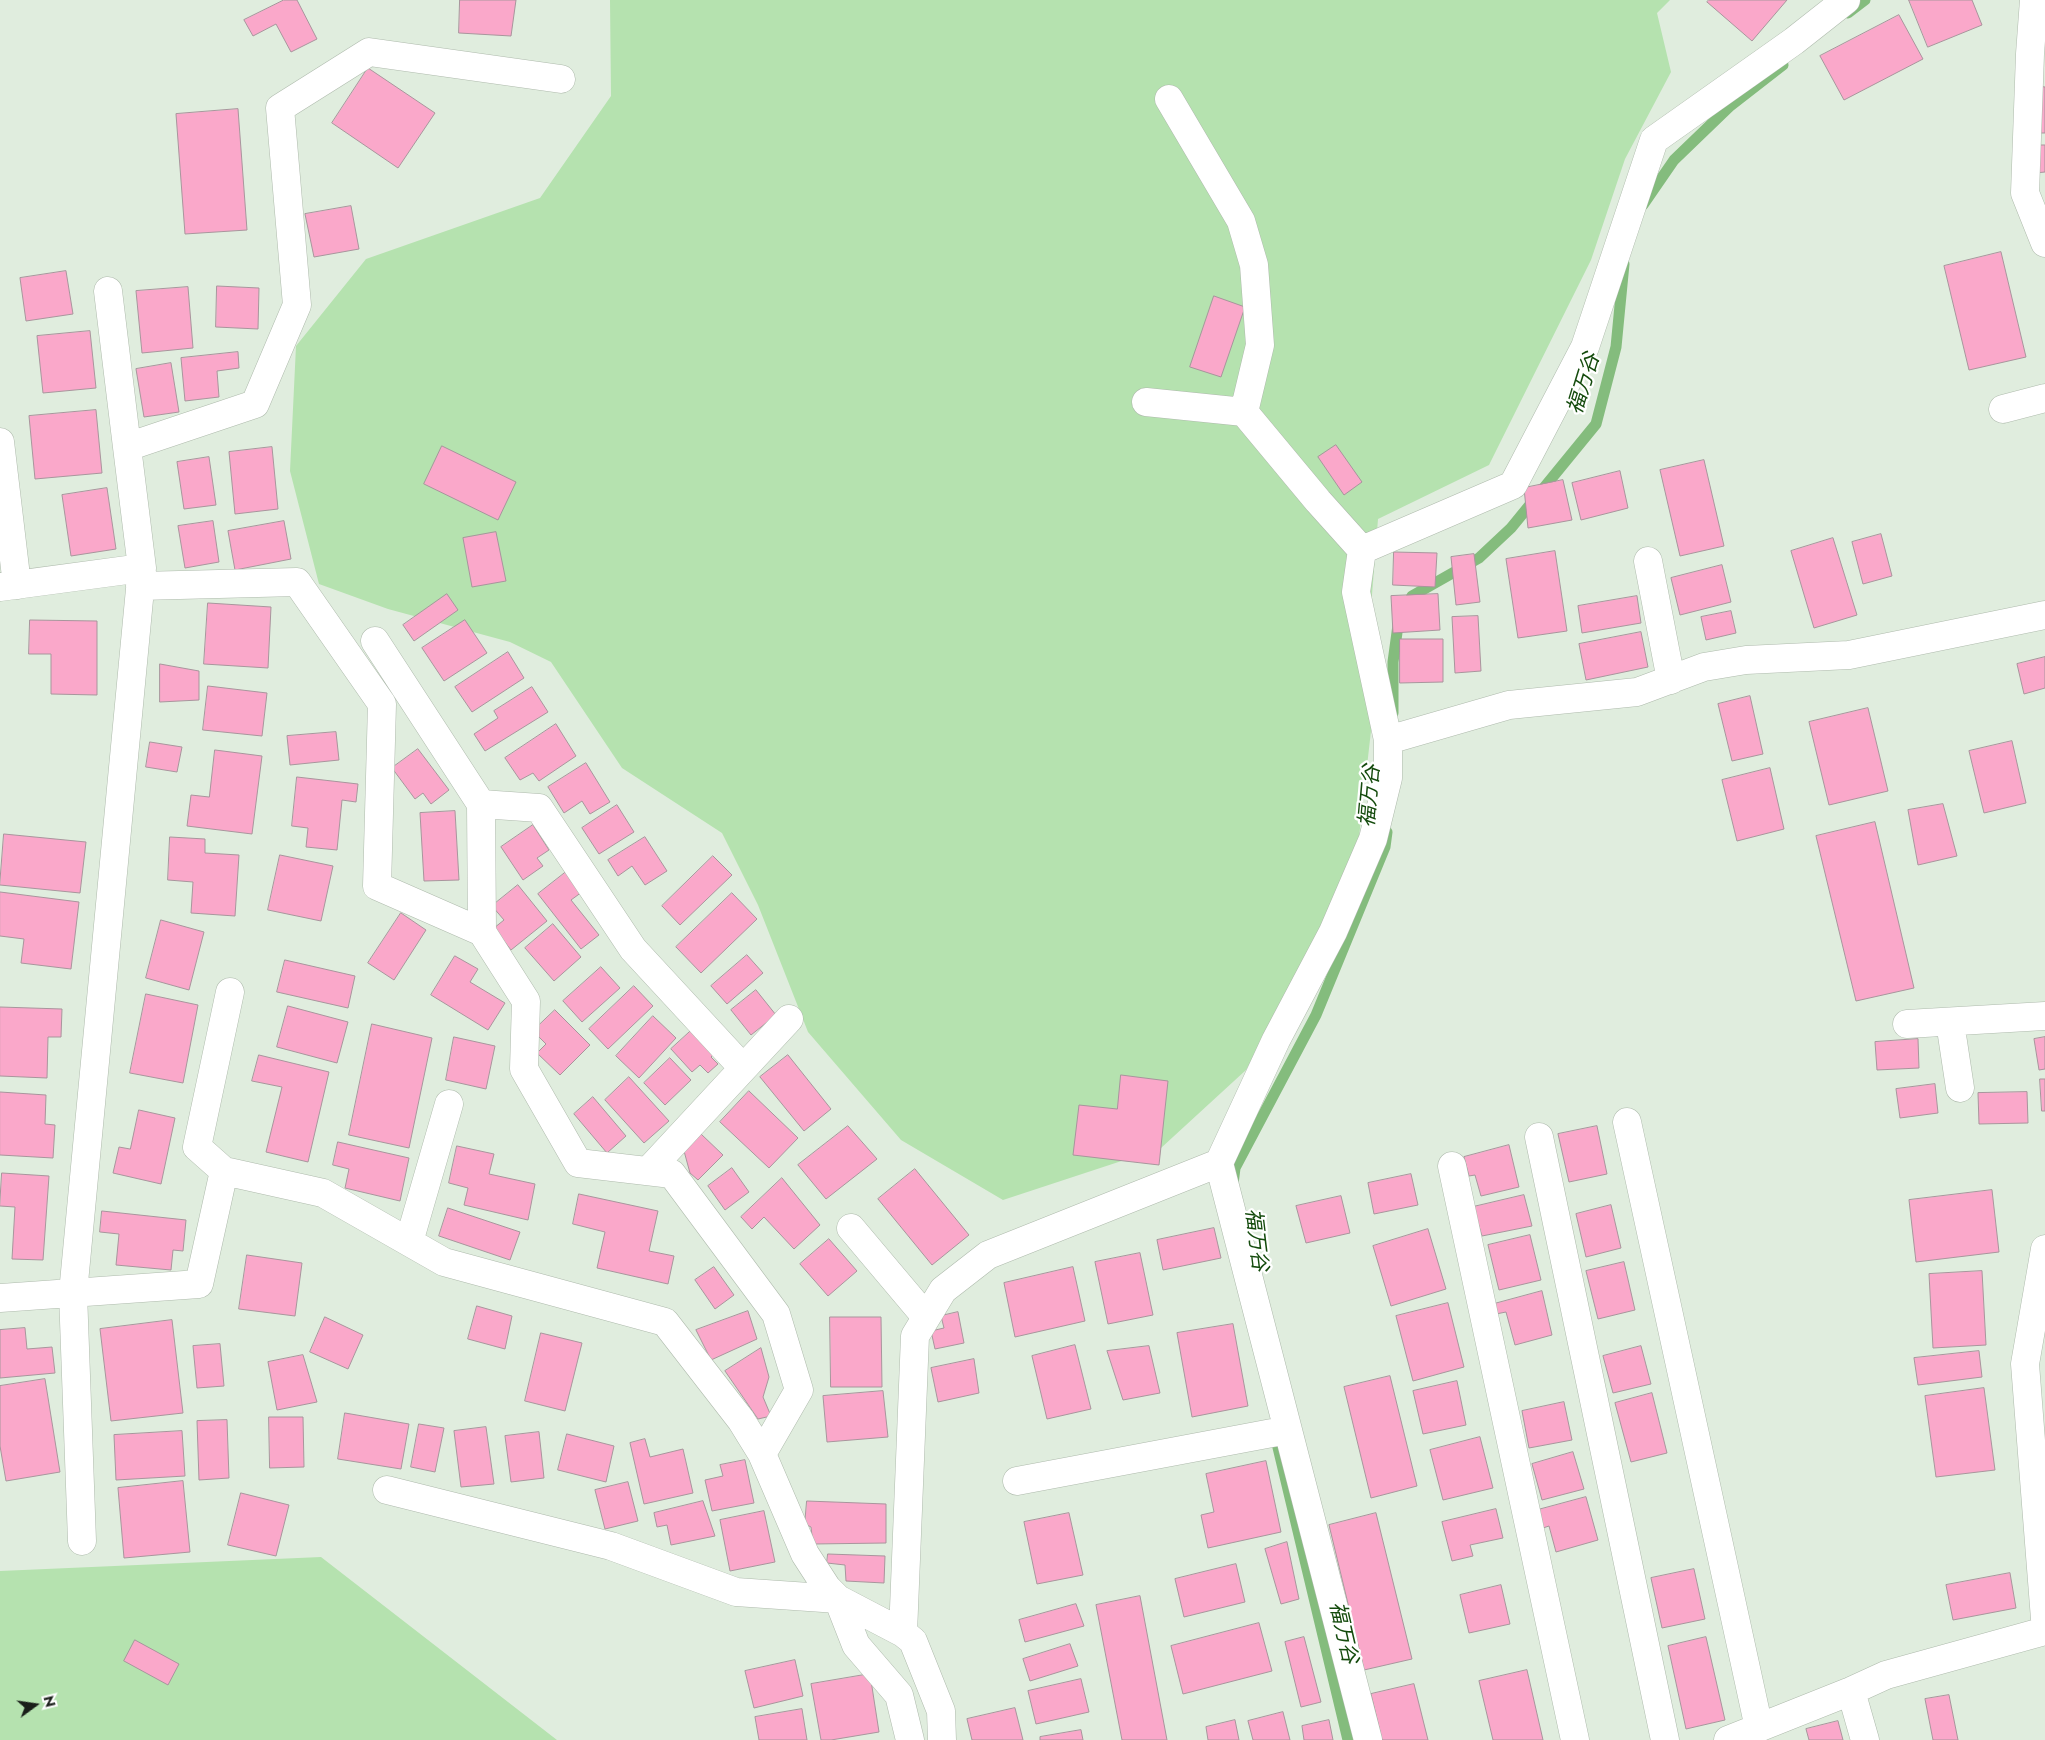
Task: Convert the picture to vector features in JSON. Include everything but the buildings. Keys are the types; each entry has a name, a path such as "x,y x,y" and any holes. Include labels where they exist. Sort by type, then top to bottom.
{"street":[{"path":"2034,0 2030,54 2026,193 2045,242"},
{"path":"1362,550 1513,485 1585,347 1654,140 1794,41 1840,2"},
{"path":"128,447 255,404 297,304 280,108 369,52 561,79"},
{"path":"1169,99 1242,221 1254,265 1260,345 1244,412"},
{"path":"82,1541 73,1293 141,577 128,447 108,291"},
{"path":"2003,409 2045,398"},
{"path":"1146,402 1244,412 1318,501 1362,550"},
{"path":"0,442 9,586 141,577 298,582 382,704 377,886 482,932"},
{"path":"1362,550 1356,592 1388,740 1388,778 1373,840 1333,932 1276,1040 1219,1163 1368,1740"},
{"path":"1648,561 1671,680"},
{"path":"1388,740 1509,705 1637,692 1712,666 1746,660 1849,654 2045,615"},
{"path":"375,641 481,804 482,932 526,1001 524,1069 578,1163 672,1174 776,1314 799,1390 762,1454"},
{"path":"481,804 539,808 633,949 744,1068"},
{"path":"230,992 197,1147 224,1171 323,1193 444,1262 664,1322 741,1420 762,1454 805,1554 827,1588 838,1599 903,1633 913,1641 941,1711 942,1740"},
{"path":"1907,1024 2045,1016"},
{"path":"648,1171 789,1019"},
{"path":"1950,1022 1960,1088"},
{"path":"408,1242 449,1104"},
{"path":"1627,1122 1760,1728"},
{"path":"1540,1137 1665,1740"},
{"path":"903,1633 915,1336 944,1290 988,1255 1219,1163"},
{"path":"1452,1166 1575,1740"},
{"path":"0,1298 199,1284 224,1171"},
{"path":"851,1228 926,1317"},
{"path":"2045,1249 2025,1364 2045,1619"},
{"path":"1017,1481 1288,1430"},
{"path":"388,1490 611,1546 736,1592 838,1599"},
{"path":"838,1599 856,1645 899,1695 910,1740"},
{"path":"1728,1740 1886,1675 2045,1631"},
{"path":"1851,1691 1865,1740"}],"green space":[{"path":"610,0 1670,0 1657,13 1671,72 1625,159 1591,260 1489,465 1378,519 1368,645 1372,722 1359,837 1311,957 1246,1070 1161,1148 1003,1200 901,1140 808,1032 758,905 722,833 622,768 551,662 510,642 388,609 319,584 290,471 296,346 366,259 540,198 611,96"},
{"path":"321,1557 557,1740 0,1740 0,1571"}],"waterway":[{"name":"福万谷","path":"1848,13 1865,0"},
{"name":"福万谷","path":"1643,205 1674,160 1729,107 1783,65"},
{"name":"福万谷","path":"1393,713 1393,662 1398,625 1412,596 1479,558 1511,528 1596,424 1616,347 1624,264"},
{"name":"福万谷","path":"1233,1184 1235,1168 1316,1015 1385,847 1387,832"},
{"name":"福万谷","path":"1275,1435 1348,1740"}]}
